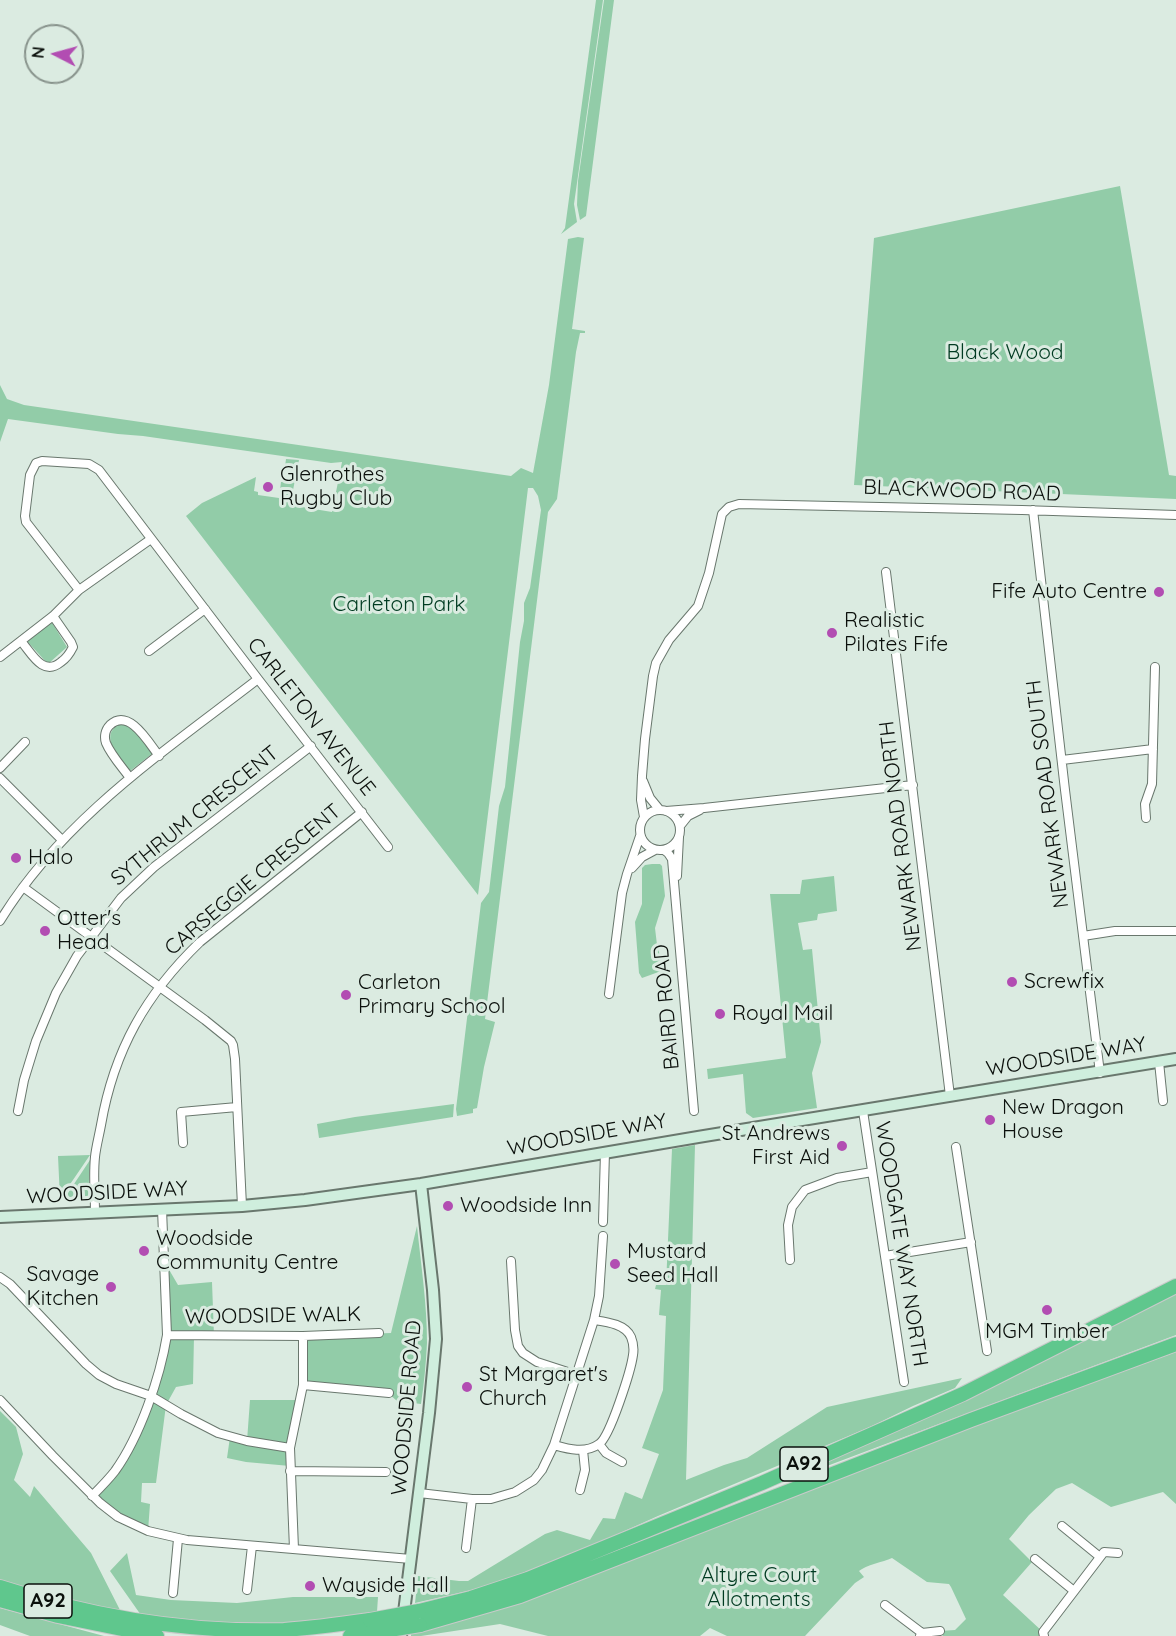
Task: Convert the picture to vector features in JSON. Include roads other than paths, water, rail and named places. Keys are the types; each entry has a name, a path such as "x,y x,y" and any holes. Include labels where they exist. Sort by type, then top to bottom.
{"highway":[{"name":"A92","path":"420,1618 528,1579 762,1483 963,1394 1176,1286"},
{"name":"A92","path":"0,1587 95,1619 151,1631 371,1627 420,1618 520,1596 960,1424 1176,1344"},
{"name":"A92","path":"0,1600 58,1616 95,1619"},
{"name":"A92","path":"350,1636 371,1627"}],"street":[{"name":"CARLETON AVENUE","path":"79,590 26,522 30,474 36,463 42,461 84,463 95,466 104,475 258,680 388,847"},
{"name":"BLACKWOOD ROAD","path":"642,777 656,663 669,640 698,606 709,573 722,514 732,505 1176,515"},
{"name":"NEWARK ROAD SOUTH","path":"1033,510 1100,1072"},
{"path":"0,657 52,616 79,590 151,539"},
{"name":"NEWARK ROAD NORTH","path":"886,572 951,1095"},
{"path":"149,651 205,609"},
{"path":"21,641 46,668 57,666 62,662 68,657 73,647 52,616"},
{"path":"1146,818 1145,804 1152,784 1155,667"},
{"path":"0,921 23,887 62,840 94,809 130,778 258,680"},
{"path":"130,778 106,741 106,731 112,724 121,720 131,723 159,756"},
{"path":"0,768 25,742"},
{"name":"SYTHRUM CRESCENT","path":"18,1111 30,1060 45,1015 77,956 121,898 154,867 311,746"},
{"path":"1062,760 1152,750"},
{"path":"642,777 650,798 675,817 680,826"},
{"path":"642,777 641,800 644,817"},
{"path":"0,778 62,840"},
{"path":"609,994 622,893 640,836 639,827 648,813 913,785"},
{"path":"627,874 642,857 674,845 680,826 688,816 704,808"},
{"name":"CARSEGGIE CRESCENT","path":"95,1213 95,1155 108,1093 130,1035 159,986 200,942 362,813"},
{"name":"BAIRD ROAD","path":"676,900 679,835"},
{"path":"640,836 649,847 659,850"},
{"name":"BAIRD ROAD","path":"659,850 668,854 672,860 694,1111"},
{"path":"23,887 231,1041 234,1051 242,1206"},
{"path":"1083,936 1115,931 1176,931"},
{"name":"WOODSIDE WAY","path":"0,1217 242,1206 305,1200 421,1184 1176,1059"},
{"path":"1159,1062 1163,1101"},
{"path":"183,1143 181,1112 237,1107"},
{"name":"WOODGATE WAY NORTH","path":"863,1111 904,1382"},
{"path":"956,1147 987,1351"},
{"path":"603,1222 604,1152"},
{"path":"790,1260 788,1226 792,1207 805,1190 837,1178 872,1172"},
{"name":"WOODSIDE ROAD","path":"401,1636 434,1372 436,1339 421,1184"},
{"path":"92,1496 114,1472 132,1444 151,1396 167,1335 162,1209"},
{"path":"419,1493 472,1499 503,1497 525,1486 542,1470 554,1445 594,1320 599,1296 603,1236"},
{"path":"885,1256 971,1242"},
{"path":"511,1261 518,1346 523,1353 537,1362 576,1375"},
{"path":"0,1277 10,1284 99,1375 116,1384 151,1396 218,1433 247,1441 290,1448"},
{"path":"554,1445 583,1450 598,1444 608,1431 633,1352 631,1336 623,1328 594,1320"},
{"name":"WOODSIDE WALK","path":"167,1335 303,1336 379,1333"},
{"path":"294,1549 290,1448 303,1385 303,1336"},
{"path":"303,1385 388,1393"},
{"path":"0,1400 108,1511 148,1531 178,1539 411,1559"},
{"path":"598,1444 606,1453 622,1462"},
{"path":"580,1490 585,1470 583,1450"},
{"path":"290,1471 386,1472"},
{"path":"466,1548 472,1499"},
{"path":"1062,1526 1100,1557"},
{"path":"173,1593 178,1539"},
{"path":"247,1590 252,1546"},
{"path":"1043,1634 1104,1552 1118,1553"},
{"path":"1035,1559 1074,1591"},
{"path":"885,1605 921,1635 940,1631"}],"place":[{"name":"Glenrothes Rugby Club","path":"268,487"},
{"name":"Fife Auto Centre","path":"1159,592"},
{"name":"Realistic Pilates Fife","path":"832,633"},
{"name":"Halo","path":"16,858"},
{"name":"Otter's Head","path":"45,931"},
{"name":"Screwfix","path":"1012,982"},
{"name":"Carleton Primary School","path":"346,995"},
{"name":"Royal Mail","path":"720,1014"},
{"name":"New Dragon House","path":"990,1120"},
{"name":"St Andrews First Aid","path":"842,1146"},
{"name":"Woodside Inn","path":"448,1206"},
{"name":"Woodside Community Centre","path":"144,1251"},
{"name":"Mustard Seed Hall","path":"615,1264"},
{"name":"Savage Kitchen","path":"111,1287"},
{"name":"MGM Timber","path":"1047,1310"},
{"name":"St Margaret's Church","path":"467,1387"},
{"name":"Wayside Hall","path":"310,1586"}],"park label":[{"name":"Black Wood","path":"1005,353"},
{"name":"Carleton Park","path":"399,605"},
{"name":"Altyre Court Allotments","path":"759,1588"}]}
